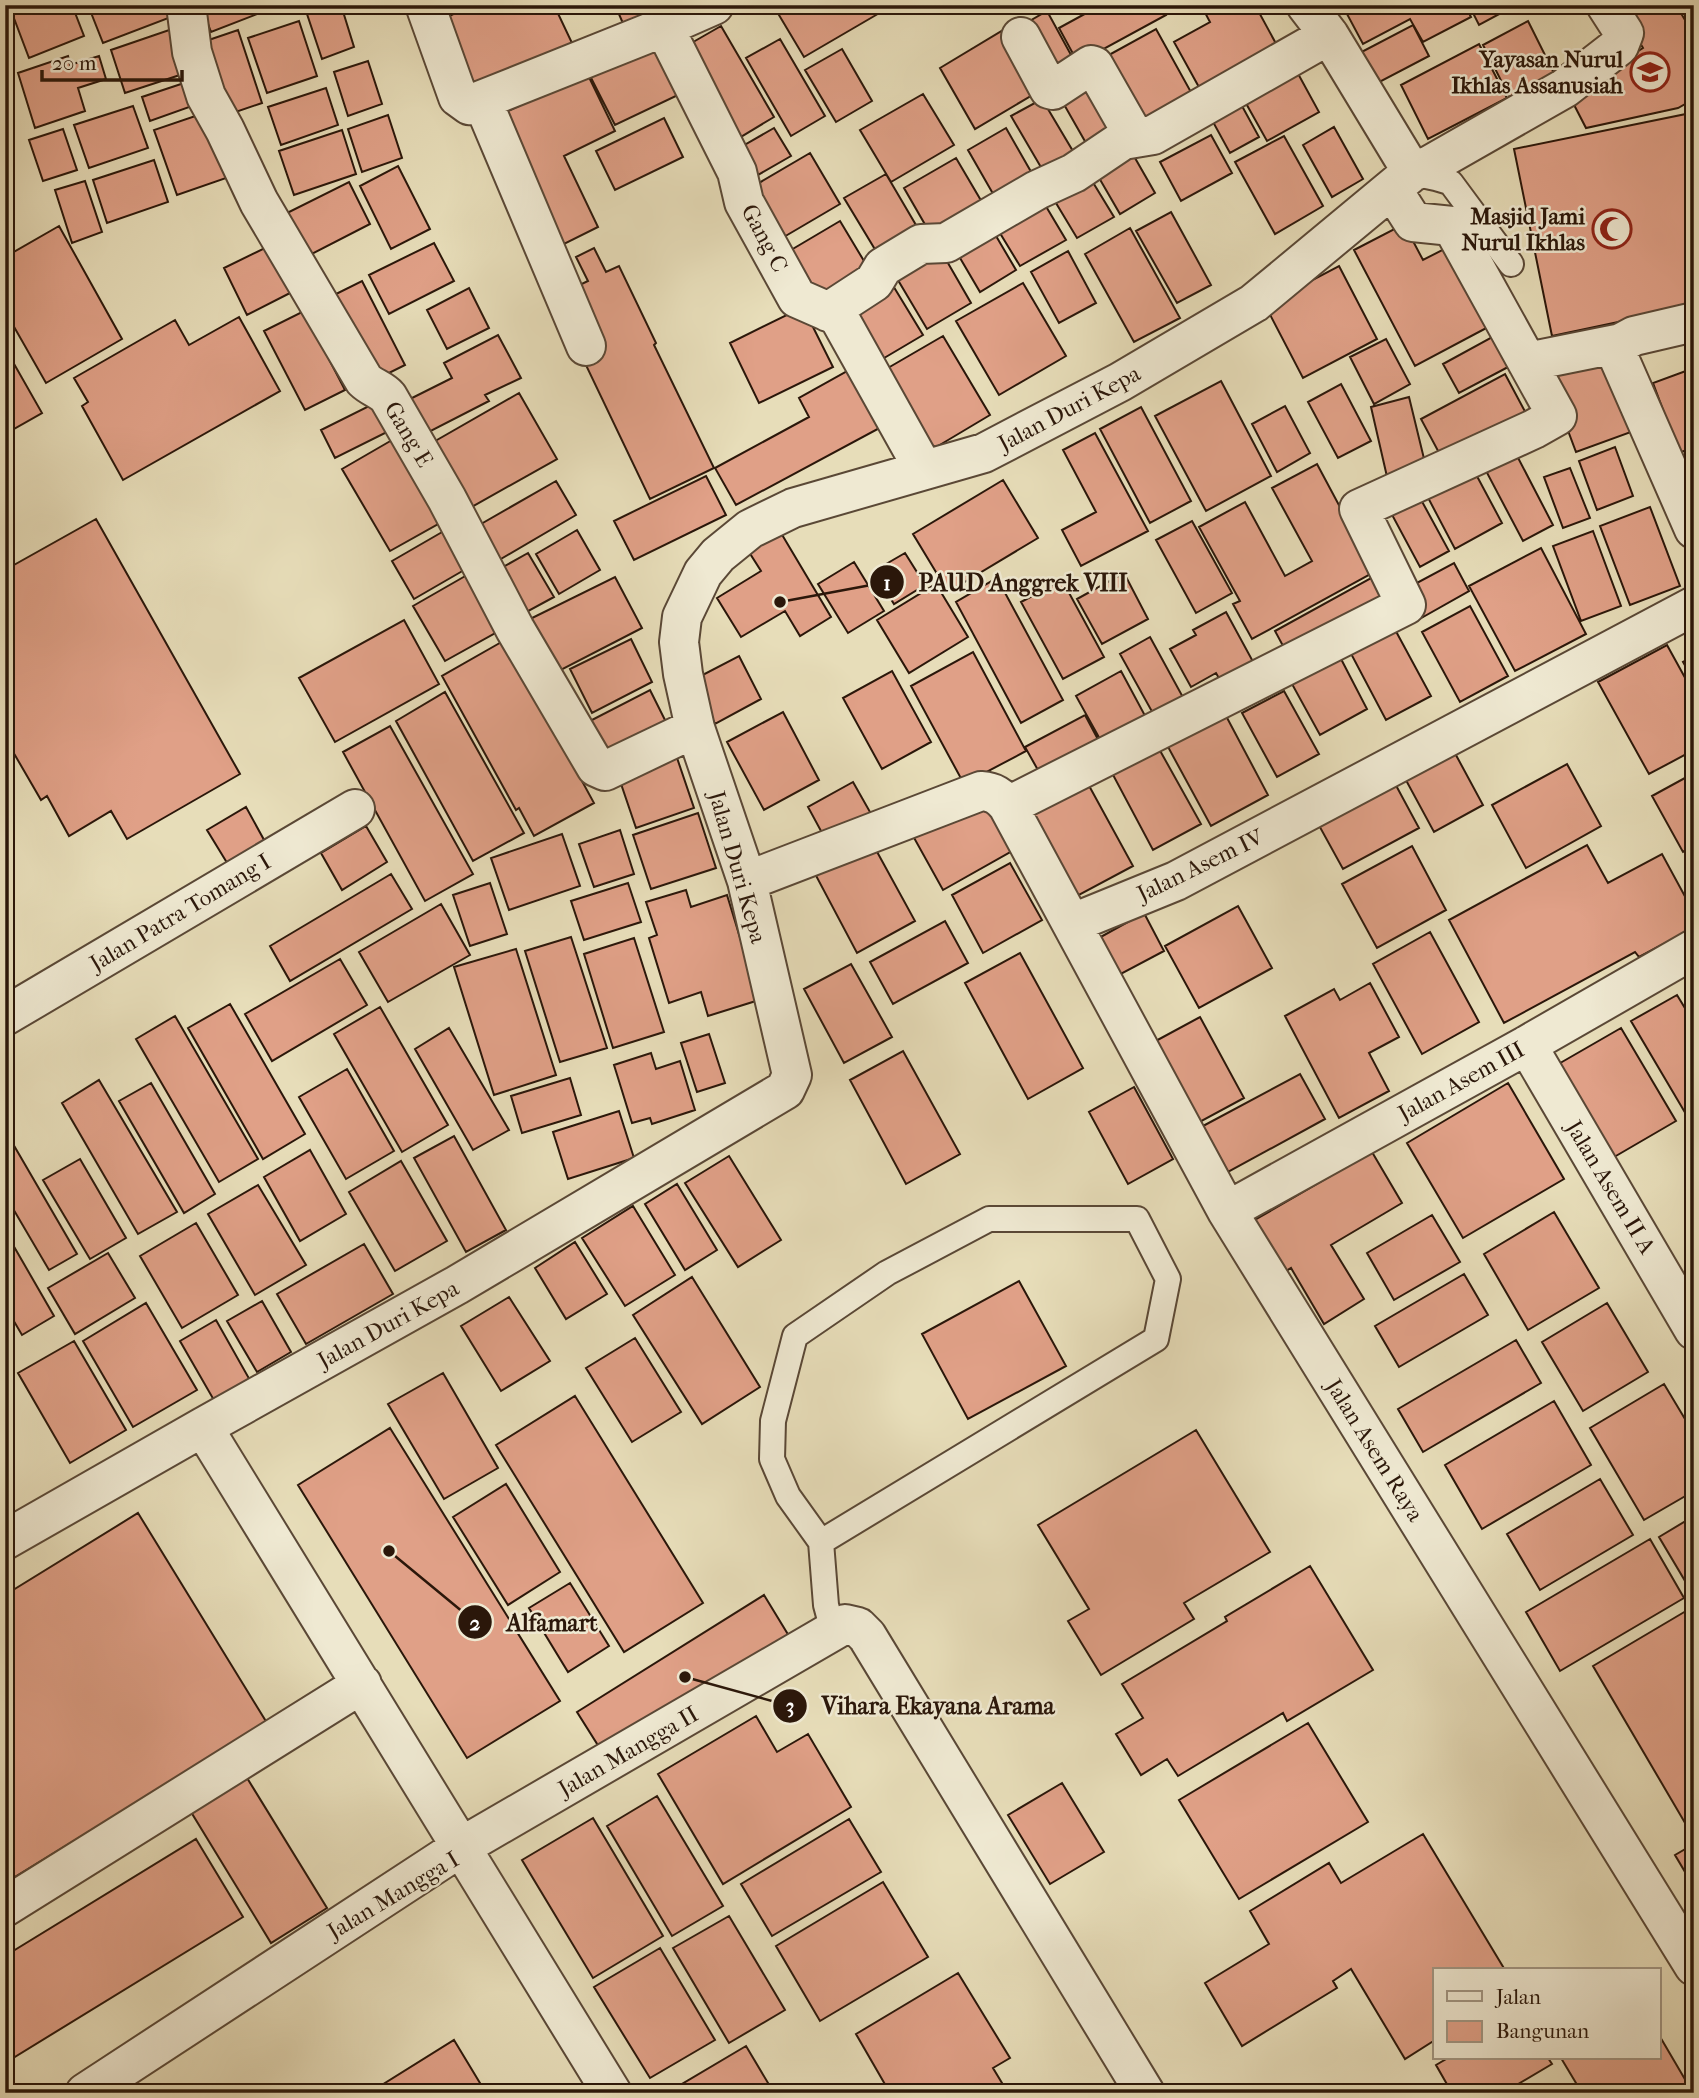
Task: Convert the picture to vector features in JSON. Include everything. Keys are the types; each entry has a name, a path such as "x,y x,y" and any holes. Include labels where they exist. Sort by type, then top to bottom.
{"street":[{"name":"Gang E","path":"186,5 192,52 206,96 259,202 364,380 388,397 447,499 515,629 596,767 605,771 695,728"},
{"path":"425,5 458,97 468,105 714,5"},
{"path":"1008,806 1406,605 1359,509 1557,416 1452,226 1413,222 1402,180 1329,35 1306,5"},
{"name":"Jalan Duri Kepa","path":"5,1540 457,1285 785,1090 792,1074 747,881 695,728 679,642 682,617 710,564 750,529 793,508 984,453 1120,382 1254,303 1402,180 1565,88 1619,47 1624,33 1606,5"},
{"name":"Gang C","path":"664,27 737,172 744,202 797,298 838,316 924,470"},
{"path":"828,312 874,282 883,267 921,244 946,243 1037,190 1074,173 1123,140 1153,135 1329,35"},
{"path":"1021,37 1049,89 1052,90 1091,65 1094,66 1135,138"},
{"path":"482,100 586,346"},
{"path":"1527,362 1621,344 1634,336 1694,322"},
{"path":"1621,344 1618,356 1694,529"},
{"name":"Jalan Asem IV","path":"1073,923 1175,881 1694,606"},
{"path":"747,881 981,791 992,792 1008,806 1073,923"},
{"name":"Jalan Patra Tomang I","path":"5,1016 355,809"},
{"name":"Jalan Asem Raya","path":"1073,923 1227,1211 1694,1966"},
{"name":"Jalan Asem III","path":"1227,1211 1694,949"},
{"name":"Jalan Asem II A","path":"1527,1045 1685,1292 1694,1330"},
{"path":"203,1427 461,1847"},
{"name":"Jalan Mangga II","path":"461,1847 845,1624 858,1627 867,1636 1145,2093"},
{"path":"5,1908 362,1684"},
{"name":"Jalan Mangga I","path":"85,2093 461,1847 612,2093"}],"lane":[{"path":"1402,180 1439,177 1451,183 1511,264"},
{"path":"821,1542 1156,1339 1168,1279 1137,1219 989,1219 887,1273 794,1336 773,1421 772,1459 788,1496 821,1542 826,1605 832,1632"}],"building":[{"path":"9,5 72,5 84,36 29,58"},
{"path":"88,5 176,5 179,14 103,43"},
{"path":"201,5 268,5 270,9 211,32"},
{"path":"304,5 341,5 354,47 322,59"},
{"path":"472,5 554,5 572,43 474,91 441,20"},
{"path":"615,5 694,5 628,35"},
{"path":"773,5 886,5 888,8 804,57"},
{"path":"1101,5 1161,5 1166,15 1078,63 1059,28"},
{"path":"1201,5 1255,5 1280,51 1205,98 1174,42 1210,22"},
{"path":"1317,5 1354,5 1325,20"},
{"path":"1364,5 1465,5 1471,17 1423,42 1410,19 1363,44 1347,14"},
{"path":"1469,5 1516,5 1479,25"},
{"name":"Yayasan Nurul Ikhlas Assanusiah","path":"1617,5 1676,5 1694,35 1694,99 1678,108 1586,128 1569,95 1643,48"},
{"path":"1047,11 1076,64 1050,78 1021,26"},
{"path":"299,21 317,76 267,93 248,38"},
{"path":"1528,21 1561,87 1516,110 1483,45"},
{"path":"1413,25 1429,56 1368,88 1352,57"},
{"path":"721,26 774,117 734,141 681,49"},
{"path":"175,28 189,72 125,93 111,50"},
{"path":"1005,29 1041,90 975,129 940,68"},
{"path":"1156,29 1197,103 1140,134 1098,61"},
{"path":"238,30 262,103 221,117 197,44"},
{"path":"650,37 678,95 615,125 586,68"},
{"path":"780,39 825,116 791,136 746,58"},
{"path":"1479,44 1507,98 1428,139 1401,85"},
{"path":"842,49 872,101 836,122 805,70"},
{"path":"68,56 70,65 99,56 106,79 78,88 85,111 35,128 18,73"},
{"path":"1290,59 1319,112 1267,141 1238,89"},
{"path":"368,61 382,104 348,116 334,72"},
{"path":"587,73 615,131 564,156 598,227 556,248 498,116"},
{"path":"1092,75 1124,130 1090,150 1058,94"},
{"path":"187,82 195,105 150,121 142,97"},
{"path":"326,88 338,125 281,145 268,107"},
{"path":"923,94 954,145 891,182 860,130"},
{"path":"1236,95 1259,137 1230,153 1207,111"},
{"path":"1042,99 1080,163 1049,181 1011,116"},
{"path":"133,106 148,148 89,168 74,125"},
{"path":"210,111 232,176 177,195 154,130"},
{"name":"Masjid Jami Nurul Ikhlas","path":"1686,114 1694,152 1694,306 1552,336 1514,149"},
{"path":"388,115 402,158 362,172 348,129"},
{"path":"664,118 683,157 615,190 596,151"},
{"path":"1334,127 1363,179 1332,197 1303,145"},
{"path":"774,128 791,156 751,179 734,151"},
{"path":"1006,128 1038,184 1000,206 968,150"},
{"path":"63,129 77,170 43,181 29,140"},
{"path":"342,130 356,174 294,195 279,151"},
{"path":"1211,135 1232,173 1181,201 1160,162"},
{"path":"1284,136 1323,206 1275,234 1235,162"},
{"path":"1127,144 1155,193 1120,214 1091,164"},
{"path":"810,153 840,204 777,241 747,190"},
{"path":"956,158 986,209 934,240 904,188"},
{"path":"154,160 168,202 107,223 93,180"},
{"path":"398,166 430,229 391,249 360,186"},
{"path":"1086,171 1114,217 1077,238 1050,193"},
{"path":"886,174 923,237 882,261 844,198"},
{"path":"85,181 102,232 72,243 55,190"},
{"path":"349,182 370,224 298,261 277,218"},
{"path":"1038,193 1066,240 1020,266 992,220"},
{"path":"1171,212 1211,285 1177,303 1136,231"},
{"path":"840,221 873,276 824,305 791,250"},
{"path":"989,224 1016,270 980,292 953,246"},
{"path":"1404,224 1423,260 1450,246 1492,325 1415,366 1354,250"},
{"path":"59,226 122,339 46,383 5,311 5,257"},
{"path":"1130,228 1180,318 1134,342 1085,254"},
{"path":"434,243 454,281 389,314 369,275"},
{"path":"937,244 971,303 927,329 892,270"},
{"path":"271,245 294,291 247,315 224,268"},
{"path":"594,248 606,272 619,266 714,468 650,499 584,361 569,290 588,281 576,257"},
{"path":"1068,251 1096,303 1059,323 1031,272"},
{"path":"1339,266 1377,339 1303,378 1265,305"},
{"path":"362,281 405,365 373,381 330,297"},
{"path":"1023,283 1066,356 999,395 956,321"},
{"path":"892,284 923,335 874,364 843,313"},
{"path":"469,288 489,328 447,349 427,310"},
{"path":"803,307 833,367 759,403 730,343"},
{"path":"304,311 345,390 305,410 264,331"},
{"path":"239,317 280,391 123,480 82,406 88,402 74,378 175,320 189,345"},
{"path":"498,335 521,378 485,395 489,401 421,436 404,402 452,378 444,363"},
{"path":"943,336 990,415 928,452 881,372"},
{"path":"1494,336 1510,366 1459,393 1443,364"},
{"path":"1386,339 1410,384 1374,404 1350,357"},
{"path":"5,348 42,413 5,434"},
{"path":"1614,353 1642,428 1576,452 1548,377"},
{"path":"860,364 887,424 736,505 715,468 809,417 799,398"},
{"path":"1694,368 1694,447 1679,453 1653,383"},
{"path":"1505,374 1529,419 1445,464 1421,419"},
{"path":"1221,381 1271,476 1206,511 1155,416"},
{"path":"1341,384 1371,441 1338,458 1308,402"},
{"path":"519,393 557,459 461,513 423,448"},
{"path":"1409,397 1427,471 1388,481 1371,407"},
{"path":"381,400 395,428 335,458 321,430"},
{"path":"1285,406 1310,453 1277,472 1252,424"},
{"path":"1141,407 1191,501 1150,523 1100,429"},
{"path":"1095,433 1148,531 1081,566 1062,530 1096,512 1063,450"},
{"path":"399,436 447,519 390,551 342,469"},
{"path":"1615,447 1633,496 1597,510 1579,461"},
{"path":"1515,452 1553,525 1523,541 1485,469"},
{"path":"1317,464 1356,537 1378,570 1252,639 1233,604 1240,601 1199,527 1245,502 1285,576 1312,561 1272,488"},
{"path":"1471,465 1502,523 1455,549 1424,490"},
{"path":"1570,468 1590,518 1563,528 1544,477"},
{"path":"706,476 726,515 634,560 614,521"},
{"path":"1003,480 1038,538 948,592 913,534"},
{"path":"556,481 576,515 494,563 474,528"},
{"path":"1419,496 1449,551 1420,567 1390,511"},
{"path":"1650,507 1680,586 1630,605 1600,526"},
{"path":"96,519 240,774 127,839 111,811 69,836 47,796 41,800 5,738 5,570"},
{"path":"1192,521 1232,593 1196,613 1156,540"},
{"path":"456,524 478,562 414,599 392,561"},
{"path":"577,530 600,570 559,594 536,554"},
{"path":"1593,531 1621,606 1581,621 1553,546"},
{"path":"781,533 831,617 800,636 785,611 741,637 717,598 761,571 749,552"},
{"path":"1541,548 1586,634 1515,671 1469,586"},
{"path":"528,553 554,597 521,615 496,571"},
{"path":"905,553 925,585 894,604 874,571"},
{"path":"854,562 884,611 848,633 818,584"},
{"path":"1454,563 1469,591 1416,621 1400,592"},
{"path":"474,571 506,627 445,661 413,606"},
{"path":"1124,573 1148,619 1102,644 1077,599"},
{"path":"615,577 642,628 555,673 528,620"},
{"path":"997,578 1063,700 1021,723 956,602"},
{"path":"1371,578 1387,607 1290,659 1275,631"},
{"path":"1062,580 1104,657 1063,679 1021,602"},
{"path":"936,584 968,637 909,673 877,620"},
{"path":"1470,606 1508,676 1460,702 1422,632"},
{"path":"1226,612 1257,669 1224,687 1216,673 1191,687 1170,649 1196,635 1193,630"},
{"path":"404,620 439,684 335,742 299,678"},
{"path":"1392,624 1431,696 1386,720 1348,648"},
{"path":"1150,637 1185,701 1155,717 1120,654"},
{"path":"631,639 652,682 592,713 570,669"},
{"path":"505,640 594,803 534,836 519,808 516,810 442,676"},
{"path":"1667,645 1694,694 1694,750 1649,774 1598,682"},
{"path":"973,652 1026,751 964,784 911,686"},
{"path":"739,656 761,699 715,724 693,680"},
{"path":"1694,656 1694,681 1683,662"},
{"path":"1340,657 1367,709 1320,735 1292,684"},
{"path":"892,671 931,742 882,769 843,698"},
{"path":"1121,671 1150,725 1106,750 1076,696"},
{"path":"650,690 670,730 608,762 588,722"},
{"path":"1284,691 1319,754 1277,777 1242,713"},
{"path":"445,692 524,833 473,861 396,721"},
{"path":"783,712 819,780 764,810 727,742"},
{"path":"1225,714 1268,795 1211,826 1167,745"},
{"path":"1085,715 1102,747 1043,779 1025,747"},
{"path":"390,726 473,874 425,901 343,752"},
{"path":"1450,744 1483,805 1434,832 1401,771"},
{"path":"1158,747 1201,824 1153,850 1112,773"},
{"path":"674,749 694,808 636,828 616,769"},
{"path":"1567,764 1601,826 1526,868 1492,805"},
{"path":"1694,773 1694,846 1683,852 1652,796"},
{"path":"1392,778 1419,828 1343,869 1316,820"},
{"path":"853,782 874,819 828,844 808,807"},
{"path":"1087,782 1133,866 1077,896 1031,813"},
{"path":"983,798 1012,851 943,890 913,836"},
{"path":"246,807 269,849 232,871 207,830"},
{"path":"698,813 716,868 651,889 633,835"},
{"path":"366,826 387,862 342,890 321,853"},
{"path":"620,830 634,874 594,887 579,844"},
{"path":"562,834 580,886 509,910 491,858"},
{"path":"870,839 915,921 857,953 813,870"},
{"path":"1587,845 1608,883 1662,854 1694,913 1694,928 1639,957 1635,952 1504,1023 1449,920"},
{"path":"1412,846 1446,910 1377,948 1342,884"},
{"path":"1010,863 1042,920 983,953 952,895"},
{"path":"391,874 412,909 290,981 270,946"},
{"path":"490,883 507,934 470,946 453,895"},
{"path":"628,883 641,922 584,940 571,901"},
{"path":"686,890 691,907 727,895 759,1000 708,1016 701,992 669,1003 649,938 657,935 646,902"},
{"path":"441,904 470,955 388,1002 359,952"},
{"path":"1238,906 1272,968 1199,1008 1165,946"},
{"path":"1144,913 1164,951 1117,976 1097,939"},
{"path":"945,921 968,963 893,1004 870,962"},
{"path":"1430,932 1479,1022 1422,1054 1373,964"},
{"path":"571,937 607,1048 560,1062 525,951"},
{"path":"634,938 664,1032 613,1048 584,954"},
{"path":"516,949 556,1075 494,1095 454,967"},
{"path":"1020,953 1083,1068 1028,1099 965,983"},
{"path":"340,959 367,1005 272,1061 245,1014"},
{"path":"851,964 892,1037 844,1063 804,989"},
{"path":"1370,983 1399,1037 1369,1053 1389,1091 1339,1118 1285,1016 1334,989 1340,1000"},
{"path":"1677,995 1694,1023 1694,1119 1690,1121 1631,1021"},
{"path":"1694,996 1694,1013 1686,1001"},
{"path":"230,1004 305,1134 263,1159 188,1028"},
{"path":"380,1007 448,1125 402,1152 334,1034"},
{"path":"175,1016 258,1159 219,1182 136,1039"},
{"path":"1200,1017 1244,1098 1196,1124 1152,1043"},
{"path":"449,1028 509,1130 473,1150 415,1049"},
{"path":"1621,1028 1676,1121 1609,1160 1555,1066"},
{"path":"709,1034 725,1083 697,1092 681,1043"},
{"path":"903,1051 960,1154 906,1184 850,1080"},
{"path":"651,1053 656,1069 680,1061 695,1110 652,1124 650,1118 632,1123 614,1065"},
{"path":"347,1069 394,1151 346,1179 299,1097"},
{"path":"1300,1074 1325,1119 1228,1172 1203,1126"},
{"path":"570,1078 581,1115 522,1133 511,1096"},
{"path":"99,1080 177,1212 138,1234 62,1103"},
{"path":"151,1083 215,1194 184,1213 119,1101"},
{"path":"1508,1083 1564,1179 1463,1238 1407,1143"},
{"path":"1134,1087 1173,1159 1128,1184 1089,1112"},
{"path":"619,1111 634,1158 568,1179 553,1132"},
{"path":"454,1136 506,1230 466,1252 414,1158"},
{"path":"9,1137 77,1254 49,1270 5,1195 5,1139"},
{"path":"310,1150 346,1214 300,1241 264,1177"},
{"path":"1372,1152 1402,1203 1331,1245 1364,1299 1324,1324 1291,1268 1283,1273 1253,1221"},
{"path":"729,1156 781,1240 738,1267 685,1183"},
{"path":"80,1159 126,1238 90,1259 43,1180"},
{"path":"401,1161 447,1241 395,1271 349,1192"},
{"path":"677,1184 717,1250 685,1270 645,1204"},
{"path":"258,1185 306,1265 255,1295 208,1214"},
{"path":"633,1206 675,1275 625,1306 582,1238"},
{"path":"1554,1212 1599,1288 1528,1330 1484,1254"},
{"path":"1432,1215 1460,1262 1394,1300 1367,1253"},
{"path":"196,1223 238,1295 182,1328 140,1256"},
{"path":"5,1231 54,1316 22,1335 5,1306"},
{"path":"575,1242 607,1294 566,1319 535,1268"},
{"path":"364,1244 393,1294 306,1344 277,1294"},
{"path":"108,1253 135,1298 75,1334 48,1288"},
{"path":"1464,1274 1488,1315 1399,1367 1375,1326"},
{"path":"692,1277 760,1387 702,1424 633,1315"},
{"path":"1019,1281 1066,1366 968,1419 922,1334"},
{"path":"509,1297 550,1361 501,1391 461,1326"},
{"path":"262,1301 291,1352 257,1372 227,1321"},
{"path":"146,1303 197,1390 133,1427 83,1341"},
{"path":"1607,1303 1648,1372 1583,1411 1542,1342"},
{"path":"216,1320 251,1382 215,1402 180,1341"},
{"path":"635,1338 681,1412 632,1442 586,1368"},
{"path":"1516,1340 1541,1383 1423,1452 1398,1409"},
{"path":"74,1341 126,1430 70,1463 18,1373"},
{"path":"443,1373 498,1468 444,1499 388,1404"},
{"path":"1664,1384 1694,1434 1694,1491 1644,1520 1590,1428"},
{"path":"575,1396 703,1603 624,1652 496,1445"},
{"path":"1554,1401 1591,1465 1482,1529 1445,1465"},
{"path":"390,1428 560,1701 467,1758 298,1485"},
{"path":"1196,1430 1270,1552 1184,1603 1194,1619 1101,1675 1068,1621 1089,1609 1038,1525"},
{"path":"1600,1479 1633,1535 1540,1590 1507,1534"},
{"path":"506,1484 560,1572 508,1605 453,1517"},
{"path":"138,1513 267,1723 5,1883 5,1595"},
{"path":"1694,1516 1694,1596 1659,1537"},
{"path":"1650,1539 1684,1598 1560,1671 1526,1612"},
{"path":"1310,1566 1373,1670 1287,1721 1283,1713 1178,1776 1167,1759 1141,1775 1116,1734 1143,1718 1122,1684 1227,1621 1225,1617"},
{"path":"570,1583 609,1646 568,1672 529,1608"},
{"path":"764,1595 792,1641 606,1758 577,1712"},
{"path":"1686,1611 1694,1624 1694,1825 1688,1828 1593,1666"},
{"path":"756,1716 777,1752 808,1734 851,1807 723,1884 658,1774"},
{"path":"1308,1723 1368,1822 1239,1899 1179,1800"},
{"path":"244,1773 327,1908 271,1943 188,1807"},
{"path":"1062,1783 1104,1852 1050,1884 1008,1815"},
{"path":"657,1796 723,1906 672,1936 607,1826"},
{"path":"593,1818 663,1936 593,1978 522,1860"},
{"path":"849,1819 881,1872 772,1936 741,1884"},
{"path":"1423,1834 1504,1968 1433,1968 1433,2041 1405,2059 1351,1969 1333,1981 1337,1988 1242,2046 1205,1983 1269,1944 1250,1911 1329,1863 1341,1883"},
{"path":"196,1839 243,1917 5,2063 5,1956"},
{"path":"1694,1844 1694,1887 1675,1855"},
{"path":"883,1882 928,1957 820,2021 776,1946"},
{"path":"729,1916 785,2010 729,2043 673,1948"},
{"path":"660,1948 715,2040 650,2078 594,1987"},
{"path":"958,1973 1010,2058 993,2068 1005,2088 998,2093 890,2093 856,2034"},
{"path":"1660,2037 1693,2093 1582,2093 1562,2060 1660,2060"},
{"path":"454,2040 486,2093 369,2093"},
{"path":"746,2046 774,2093 680,2093 677,2087"},
{"path":"1445,2060 1549,2060 1552,2064 1503,2093 1452,2093 1436,2065"}],"place":[{"name":"Yayasan Nurul Ikhlas Assanusiah","path":"1650,72"},
{"name":"Masjid Jami Nurul Ikhlas","path":"1612,229"},
{"name":"PAUD Anggrek VIII","path":"780,602"},
{"name":"Alfamart","path":"389,1551"},
{"name":"Vihara Ekayana Arama","path":"685,1677"}]}
